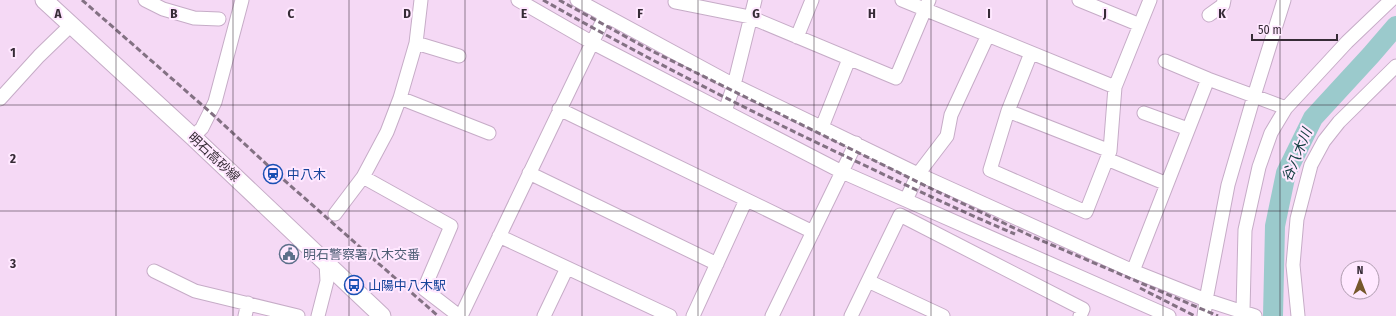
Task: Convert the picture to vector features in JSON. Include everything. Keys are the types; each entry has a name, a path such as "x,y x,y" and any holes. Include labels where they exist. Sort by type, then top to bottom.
{"main road":[{"name":"明石高砂線","path":"44,0 193,137 382,316"}],"street":[{"path":"145,0 163,9 194,18 219,19"},
{"path":"193,137 202,128 215,102 242,0"},
{"path":"335,214 363,177 387,132 400,98 416,43 421,0"},
{"path":"518,0 591,42 842,172 1169,316"},
{"path":"576,0 734,85 918,174 1133,271 1206,300 1249,314 1245,230 1259,167 1271,133 1286,108 1347,42 1391,0"},
{"path":"724,111 734,85 755,0"},
{"path":"797,37 812,0"},
{"path":"902,0 927,5 988,35 1115,87"},
{"path":"1031,52 1008,111 990,170 1086,212 1108,155 1115,87 1150,0"},
{"path":"1209,14 1223,5 1224,0"},
{"path":"1204,316 1228,185 1284,0"},
{"path":"675,2 750,17 896,78 927,5"},
{"path":"1088,2 1140,24"},
{"path":"363,177 451,226 424,289 460,316 604,16"},
{"path":"0,99 39,56 71,25"},
{"path":"906,200 918,174 947,136 951,115 988,35"},
{"path":"416,43 459,56"},
{"path":"822,127 849,59"},
{"path":"1165,61 1208,79 1286,108"},
{"path":"1298,316 1293,265 1297,219 1311,165 1324,141 1339,122 1396,66"},
{"path":"1133,271 1208,79"},
{"path":"400,98 489,133"},
{"path":"559,109 813,232"},
{"path":"1008,111 1108,155 1167,184"},
{"path":"1144,113 1188,129"},
{"path":"776,315 813,232 856,143"},
{"path":"529,172 717,264"},
{"path":"693,316 746,200"},
{"path":"851,316 900,215 1083,309 1080,316"},
{"path":"499,236 670,316"},
{"path":"318,316 327,280 326,263"},
{"path":"544,316 567,268"},
{"path":"154,271 195,291 298,316"},
{"path":"868,280 943,316"},
{"path":"245,316 248,303"}],"waterway":[{"name":"谷八木川","path":"1273,316 1275,226 1286,173 1313,118 1396,26"}],"railway":[{"path":"82,0 210,112 275,172 438,316"},
{"path":"543,0 623,44 744,107 922,193 1015,234"},
{"path":"559,0 650,50 932,189 1031,236 1218,316"},
{"path":"1140,288 1195,316"}],"place":[{"name":"中八木","path":"273,174"},
{"name":"明石警察署八木交番","path":"289,254"},
{"name":"山陽中八木駅","path":"354,285"}]}
